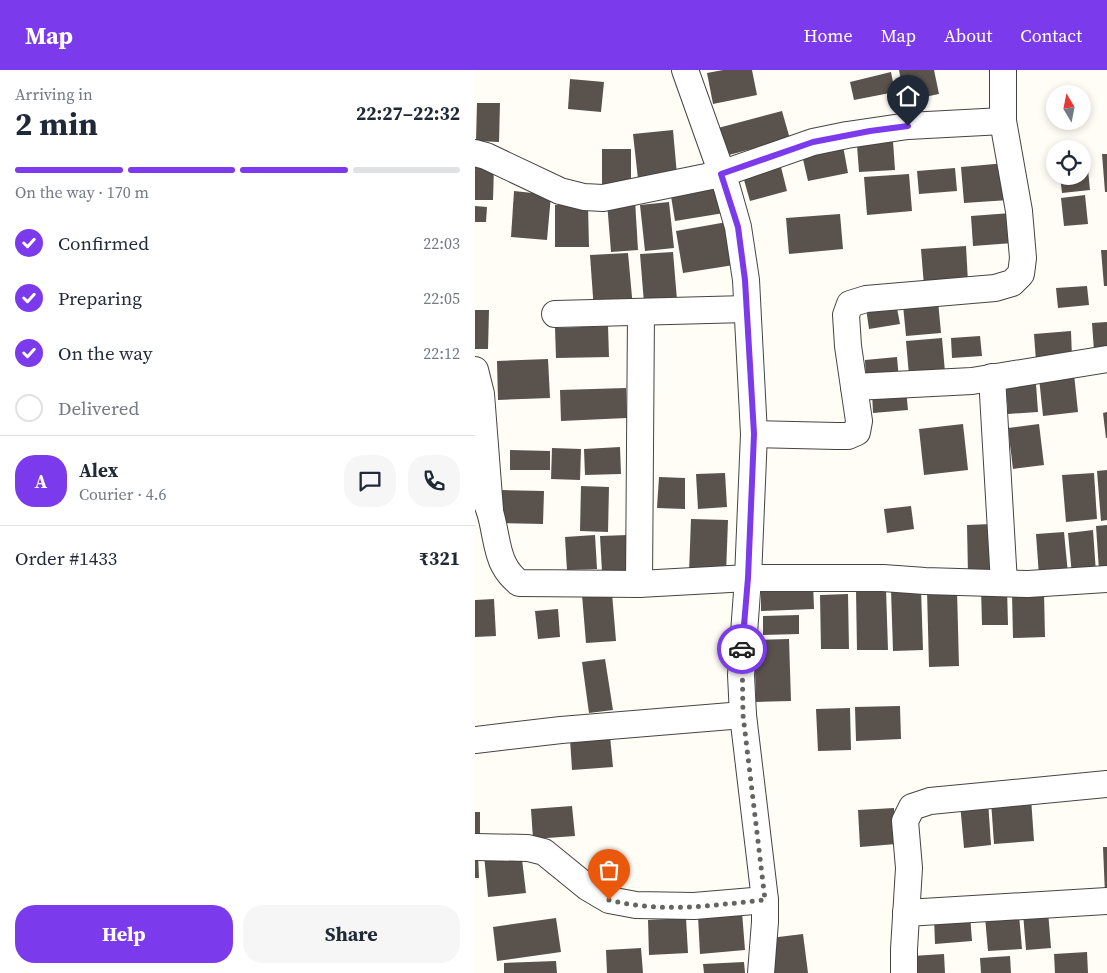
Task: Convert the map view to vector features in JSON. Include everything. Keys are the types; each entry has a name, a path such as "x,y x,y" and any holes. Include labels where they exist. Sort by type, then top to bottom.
{"street":[{"path":"685,70 738,227 745,280 754,434 748,578 741,675 743,715 765,900 761,973"},
{"path":"754,434 848,436 857,432 859,421 848,346 846,315 850,304 865,299 995,288 1012,283 1021,274 1023,258 1019,212 1003,121 1003,70"},
{"path":"475,154 486,156 561,191 584,197 603,198 721,174 813,142 847,135 908,126 1003,121"},
{"path":"555,314 747,309"},
{"path":"639,584 641,312"},
{"path":"854,387 972,381 1107,359"},
{"path":"475,370 481,394 490,512 503,564 511,576 519,583 639,584 748,578 883,578 1028,584 1107,579"},
{"path":"992,378 1004,583"},
{"path":"475,489 480,493 490,512"},
{"path":"475,740 561,730 743,715"},
{"path":"904,973 909,868 905,822 912,807 930,801 1107,784"},
{"path":"475,847 528,848 544,852 587,887 609,900 636,905 694,906 765,900"},
{"path":"906,913 1107,901"}],"building":[{"path":"723,70 752,70 757,95 713,104 707,73"},
{"path":"899,70 934,70 939,94 905,101"},
{"path":"891,72 895,92 854,100 850,82"},
{"path":"570,79 604,82 601,112 568,109"},
{"path":"477,103 500,103 499,142 476,141"},
{"path":"782,111 790,139 725,156 718,128"},
{"path":"673,130 677,175 638,179 633,134"},
{"path":"893,141 895,170 859,172 857,145"},
{"path":"843,146 848,173 808,181 802,155"},
{"path":"602,149 631,149 631,185 602,185"},
{"path":"1102,154 1107,154 1107,192 1105,192"},
{"path":"780,163 787,191 750,201 742,173"},
{"path":"1006,163 1009,200 964,203 961,167"},
{"path":"475,165 494,166 493,200 475,200"},
{"path":"955,168 957,191 919,194 917,171"},
{"path":"909,174 912,211 867,215 864,177"},
{"path":"718,181 724,213 675,221 670,190"},
{"path":"1061,185 1090,185 1090,190 1062,193"},
{"path":"514,191 551,195 547,240 511,237"},
{"path":"1085,195 1088,224 1064,226 1061,198"},
{"path":"635,200 638,250 611,252 607,202"},
{"path":"669,202 674,248 645,251 640,205"},
{"path":"555,205 588,205 589,247 555,247"},
{"path":"475,206 487,207 486,222 475,222"},
{"path":"1011,213 1013,243 973,246 971,216"},
{"path":"840,214 843,249 789,254 786,218"},
{"path":"727,222 734,265 683,273 676,231"},
{"path":"966,246 968,282 924,286 921,249"},
{"path":"1101,250 1107,250 1107,286 1104,286"},
{"path":"673,252 677,300 644,303 640,254"},
{"path":"628,253 633,308 594,311 590,255"},
{"path":"1087,286 1089,305 1058,308 1056,288"},
{"path":"938,301 941,333 906,336 903,305"},
{"path":"896,303 900,324 869,329 866,308"},
{"path":"475,310 489,310 488,349 475,349"},
{"path":"1107,322 1107,350 1094,351 1092,323"},
{"path":"608,326 609,357 556,358 555,328"},
{"path":"1071,331 1072,358 1036,361 1034,334"},
{"path":"980,336 982,356 952,358 951,338"},
{"path":"942,338 945,372 909,375 906,341"},
{"path":"897,357 899,380 866,382 865,360"},
{"path":"548,359 550,398 498,400 497,361"},
{"path":"1074,374 1078,412 1043,416 1039,378"},
{"path":"1036,384 1038,412 1008,414 1006,386"},
{"path":"626,388 627,418 561,421 560,390"},
{"path":"906,389 908,410 873,413 872,391"},
{"path":"1107,412 1107,438 1106,438 1103,413"},
{"path":"963,424 968,470 924,475 919,429"},
{"path":"1039,424 1044,465 1013,469 1008,428"},
{"path":"620,447 621,474 585,475 584,449"},
{"path":"552,448 581,449 580,480 551,479"},
{"path":"510,450 550,451 550,470 510,470"},
{"path":"1107,470 1107,520 1101,521 1097,471"},
{"path":"725,473 727,507 698,509 696,474"},
{"path":"1094,473 1097,519 1066,522 1062,475"},
{"path":"659,477 685,478 685,509 657,508"},
{"path":"581,486 609,487 608,532 580,531"},
{"path":"501,490 544,491 543,524 500,523"},
{"path":"911,506 914,529 887,533 884,509"},
{"path":"691,519 728,520 726,574 689,573"},
{"path":"992,524 994,573 968,574 967,525"},
{"path":"1107,525 1107,570 1099,570 1096,526"},
{"path":"1093,530 1096,573 1072,575 1068,533"},
{"path":"1064,532 1068,574 1039,576 1036,534"},
{"path":"595,535 597,569 567,570 565,537"},
{"path":"628,535 629,571 602,572 600,536"},
{"path":"813,582 814,609 761,611 761,584"},
{"path":"981,588 1007,588 1008,625 982,625"},
{"path":"886,589 888,650 857,650 856,590"},
{"path":"921,589 923,650 893,651 891,590"},
{"path":"927,590 957,590 959,666 929,667"},
{"path":"1044,592 1045,637 1013,638 1012,593"},
{"path":"612,593 616,641 586,643 582,595"},
{"path":"848,594 849,649 821,649 820,595"},
{"path":"494,599 496,636 475,637 475,600"},
{"path":"558,609 560,637 538,639 535,611"},
{"path":"799,615 799,634 763,635 763,616"},
{"path":"789,639 791,701 756,702 754,640"},
{"path":"605,659 613,710 589,713 582,662"},
{"path":"900,706 901,739 856,741 855,707"},
{"path":"850,708 851,750 818,751 816,709"},
{"path":"610,736 613,767 572,770 570,739"},
{"path":"1031,798 1034,841 994,844 991,801"},
{"path":"988,801 991,845 964,848 960,803"},
{"path":"572,806 575,836 533,839 531,809"},
{"path":"894,808 896,844 860,847 858,810"},
{"path":"475,812 480,812 480,844 475,844"},
{"path":"1103,847 1107,847 1107,894 1105,894"},
{"path":"521,851 526,893 488,897 484,855"},
{"path":"475,855 478,855 479,878 475,878"},
{"path":"1048,911 1051,948 1026,950 1023,913"},
{"path":"742,912 745,950 700,954 698,916"},
{"path":"970,915 972,941 935,944 934,918"},
{"path":"1019,915 1022,949 988,951 985,917"},
{"path":"556,918 561,952 497,961 493,927"},
{"path":"686,918 688,953 649,955 648,920"},
{"path":"803,934 808,973 775,973 770,938"},
{"path":"641,948 643,973 607,973 606,950"},
{"path":"1087,952 1088,973 1055,973 1054,954"},
{"path":"944,954 945,973 913,973 912,956"},
{"path":"1010,956 1011,973 981,973 980,958"},
{"path":"556,961 557,973 504,973 504,963"},
{"path":"744,962 745,973 704,973 703,964"}],"way so far":[{"path":"609,900 663,907 765,900 743,715 742,649"}],"route":[{"path":"742,649 748,578 754,434 745,280 738,227 721,174 813,142 908,126"}]}
